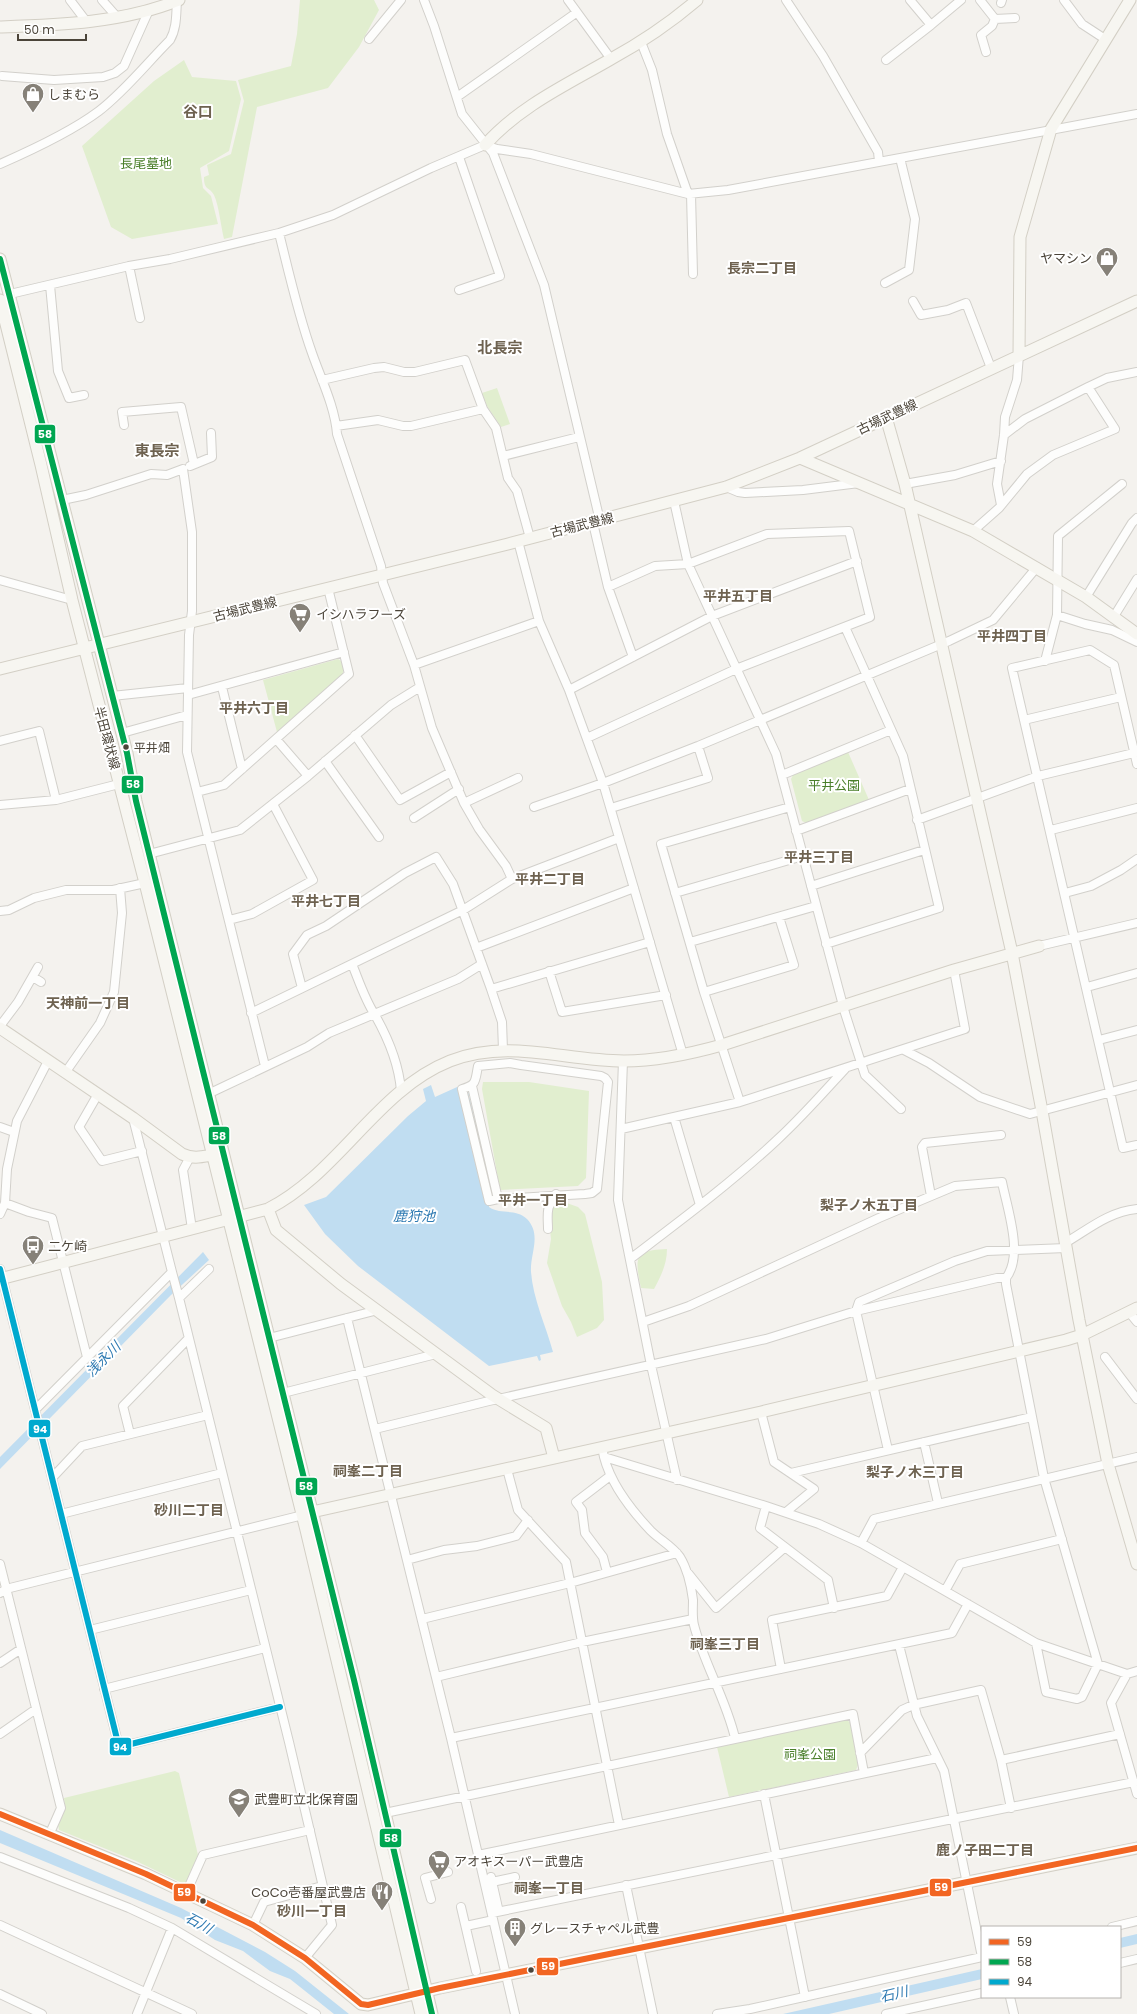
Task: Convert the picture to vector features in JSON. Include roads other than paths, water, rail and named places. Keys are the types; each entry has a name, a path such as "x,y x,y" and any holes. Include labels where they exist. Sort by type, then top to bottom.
{"street":[{"path":"70,0 86,21"},
{"path":"102,0 117,17"},
{"path":"0,27 45,25 117,17 148,10 178,0 174,33 170,40 118,94 99,111 83,122 0,164"},
{"path":"369,39 401,0"},
{"path":"424,0 434,26 462,114 485,145 493,153 544,285 579,437 608,587 633,657"},
{"path":"568,0 611,60"},
{"path":"5,297 129,266 170,259 279,232 333,215 431,168 485,145 534,102 641,42 670,22 696,0"},
{"path":"786,0 823,56 878,152 879,162"},
{"path":"910,0 931,25"},
{"path":"886,60 961,0"},
{"path":"980,0 996,19"},
{"path":"1064,0 1082,24 1106,39"},
{"path":"1001,505 997,484 1005,417 1017,380 1019,355 1020,237 1050,129 1130,0"},
{"path":"2,76 54,80 103,78 115,73 124,66 148,10"},
{"path":"457,97 576,13"},
{"path":"996,19 1015,18"},
{"path":"986,52 981,35 992,26 996,19"},
{"path":"641,42 652,70 667,134 690,194 693,274"},
{"path":"485,145 497,149 531,154 690,194 728,190 1137,114"},
{"path":"459,157 500,276 459,290"},
{"path":"885,283 909,270 915,219 900,158"},
{"path":"279,232 305,332 322,380 337,434 382,574 383,583 414,665 432,728 464,803 479,829 506,866 512,879"},
{"name":"半田環状線","path":"0,259 5,297 72,600 145,883 212,1155 234,1219 269,1338 283,1392 307,1514 385,1813 422,1993 421,2014"},
{"path":"129,266 140,318"},
{"path":"50,285 58,371 69,398 84,395"},
{"name":"半田環状線","path":"5,297 62,500 98,645 122,733 149,854 208,1094 234,1219 307,1514 422,1993 432,2014"},
{"path":"913,300 921,315 948,310 966,303 991,368"},
{"name":"古場武豊線","path":"0,669 596,522 726,487 800,458 1137,301"},
{"path":"322,380 384,367 404,372 414,372 465,360 483,409 496,428 508,478 517,491 530,538"},
{"path":"1004,435 1025,419 1088,387 1107,378 1137,372"},
{"path":"973,531 1001,505 1027,474 1053,455 1115,429 1088,387"},
{"path":"124,425 122,412 181,407 194,464"},
{"path":"336,426 378,420 403,426 411,426 483,409"},
{"path":"886,417 905,484 1012,953 1042,1111 1065,1246 1108,1464 1137,1564"},
{"path":"62,500 86,495 150,474 167,475 212,457 211,433"},
{"path":"503,456 579,437"},
{"path":"800,458 973,531 1086,597 1137,634"},
{"path":"905,484 954,475 1001,460"},
{"path":"184,469 192,532 192,611 190,622 187,752 265,1066"},
{"path":"726,487 745,493 803,490 862,483"},
{"path":"1045,661 1057,614 1058,536 1122,484"},
{"path":"674,501 688,564 776,754 843,1007 864,1075 901,1109"},
{"path":"1086,597 1132,523 1137,518"},
{"path":"587,738 736,669 870,617 849,530 767,534 688,564 655,566 608,587"},
{"path":"518,541 539,621 569,690 603,783 683,1055"},
{"path":"569,690 712,616 857,561"},
{"path":"534,807 603,783 698,746 942,645 993,620 1037,567"},
{"path":"1113,618 1137,578"},
{"path":"0,580 72,600"},
{"path":"197,792 224,785 350,674 328,588"},
{"path":"1057,614 1085,624 1112,630 1137,642"},
{"path":"414,665 539,621"},
{"path":"826,944 939,908 924,850 903,756 845,627"},
{"path":"1137,764 1114,665 1090,650 1012,668 1051,830 1123,1148 1137,1145"},
{"path":"112,696 188,692 222,687 344,652"},
{"path":"222,687 242,770"},
{"path":"149,854 240,830 308,776 398,700 420,687"},
{"path":"1024,720 1121,697"},
{"path":"122,733 187,715"},
{"path":"782,775 891,730"},
{"path":"0,740 39,731 56,800"},
{"path":"355,736 400,800 451,772"},
{"path":"276,739 308,776"},
{"path":"611,808 708,778 698,746"},
{"path":"917,820 976,797 1038,776 1134,753"},
{"path":"325,761 379,837"},
{"path":"464,803 518,778"},
{"path":"0,805 56,800 119,784"},
{"path":"414,818 459,789"},
{"path":"796,831 910,789"},
{"path":"229,920 252,914 313,880 273,804"},
{"path":"740,1102 704,992 661,844 790,807"},
{"path":"1051,830 1137,808"},
{"path":"252,1013 463,910 512,879 619,838"},
{"path":"811,886 924,850"},
{"path":"676,893 803,856"},
{"path":"302,988 294,954 307,935 326,926 405,873 436,857 453,884 491,989 502,1022 503,1050"},
{"path":"1065,893 1091,886 1121,870 1137,859"},
{"path":"0,911 9,910 34,898 66,890 113,890 145,883"},
{"path":"65,1073 100,1022 114,992 122,913 120,888"},
{"path":"476,948 634,888"},
{"path":"690,942 816,906"},
{"path":"704,992 794,965 779,916"},
{"path":"280,1707 119,1747 1,1275 63,1263 268,1209 285,1200 317,1175 401,1091 427,1073 450,1061 470,1055 503,1050 521,1050 622,1061 650,1060 683,1055 722,1045 954,970 1012,953 1137,923"},
{"path":"491,989 650,942"},
{"path":"352,964 380,1023 396,1062 401,1091"},
{"path":"208,1094 221,1090 242,1077 307,1047 329,1033 375,1015 427,991 458,980 482,964"},
{"path":"38,967 18,1002 0,1027 190,1158 212,1155"},
{"path":"621,1129 740,1102 965,1030 954,970"},
{"path":"549,971 562,1012 666,996"},
{"path":"1087,987 1137,973"},
{"path":"33,977 42,982"},
{"path":"1099,1040 1137,1030"},
{"path":"904,1050 980,1097 1030,1114 1137,1085"},
{"path":"0,1214 5,1203 7,1169 17,1121 48,1061"},
{"path":"472,1086 462,1089 489,1201 498,1198 556,1194 585,1194 592,1193 597,1189 608,1088 607,1080 601,1076 492,1061 478,1066 472,1086 498,1198"},
{"path":"622,1061 618,1200 643,1322 650,1365 678,1480"},
{"path":"630,1259 700,1205 779,1139 846,1068"},
{"path":"98,1094 78,1127 102,1161 142,1151"},
{"path":"674,1117 700,1205"},
{"path":"133,1118 237,1531 332,1925 305,1958"},
{"path":"471,1126 481,1124"},
{"path":"0,1128 14,1132"},
{"path":"931,1196 922,1147 925,1143 1001,1135"},
{"path":"190,1158 183,1170 192,1229"},
{"path":"480,1164 490,1161"},
{"path":"643,1322 689,1306 955,1186 1002,1182 1015,1250 1009,1274 1006,1278 1044,1478 1098,1664 1082,1697 1077,1699 1046,1692 1036,1643"},
{"path":"548,1229 548,1208 556,1199 556,1194"},
{"path":"5,1203 29,1212 52,1218 87,1357"},
{"path":"268,1209 276,1230 341,1284 498,1399 546,1428 554,1458"},
{"path":"888,1450 856,1311 859,1302 955,1261 987,1251 1065,1246 1099,1220 1137,1209"},
{"path":"179,1298 208,1269"},
{"path":"35,1410 172,1272"},
{"path":"375,1429 498,1399 766,1339 856,1311 997,1278 1006,1278"},
{"path":"269,1338 378,1310"},
{"path":"3,1591 237,1531 391,1494 554,1458 603,1452 666,1433 1020,1352 1082,1335 1133,1310 1137,1322"},
{"path":"347,1318 451,1738 515,2014"},
{"path":"130,1434 123,1406 188,1340"},
{"path":"283,1392 361,1374 436,1354"},
{"path":"1105,1358 1137,1398"},
{"path":"762,1412 774,1462 814,1489 786,1512"},
{"path":"52,1478 82,1446 208,1415"},
{"path":"791,1473 1032,1417"},
{"path":"924,1442 938,1503"},
{"path":"603,1452 610,1476 639,1518 652,1532 677,1553 688,1572 716,1608 784,1548"},
{"path":"603,1452 678,1480 786,1512 819,1524 861,1543 1036,1643 1127,1674 1137,1671"},
{"path":"861,1543 874,1519 1137,1457"},
{"path":"507,1468 518,1510 566,1562 619,1825"},
{"path":"61,1514 222,1473"},
{"path":"607,1572 603,1557 585,1533 582,1510 576,1502 610,1476"},
{"path":"766,1506 760,1528 784,1548 828,1580 834,1608"},
{"path":"407,1560 444,1550 477,1546 516,1536 528,1520"},
{"path":"945,1591 960,1564 1062,1539"},
{"path":"422,1619 570,1583 677,1553"},
{"path":"0,1564 3,1591 21,1649 61,1808 50,1833"},
{"path":"781,1669 772,1620 887,1596 903,1567"},
{"path":"688,1572 693,1601 693,1619 714,1683 732,1723 736,1738"},
{"path":"90,1630 251,1590"},
{"path":"451,1738 952,1633 968,1604"},
{"path":"436,1678 582,1642 693,1619"},
{"path":"899,1645 916,1716 944,1771 981,1952"},
{"path":"104,1689 265,1648"},
{"path":"0,1663 21,1649"},
{"path":"1127,1674 1111,1703 1137,1794"},
{"path":"860,1753 902,1710 913,1705 981,1690 1001,1760 1010,1808"},
{"path":"0,1734 36,1709"},
{"path":"385,1813 852,1714 864,1773"},
{"path":"1001,1760 1120,1734"},
{"path":"478,1854 937,1758"},
{"path":"466,1926 493,1914 626,1885 1134,1782"},
{"path":"764,1794 805,1997"},
{"path":"0,1814 50,1833 146,1874 253,1925 305,1958 361,2004 368,2005 506,1975 1137,1848"},
{"path":"186,1893 204,1855 310,1830"},
{"path":"0,1857 122,1905 172,1928 316,2014"},
{"path":"431,1899 425,1878 448,1872"},
{"path":"493,1914 492,1880 515,1877"},
{"path":"626,1885 653,2014"},
{"path":"253,1925 264,1902 322,1886"},
{"path":"461,1907 476,1971"},
{"path":"1116,1926 1137,1921"},
{"path":"0,1925 192,2014"},
{"path":"137,2014 172,1928"},
{"path":"717,2014 805,1997 981,1957"},
{"path":"1121,1962 1137,1959"},
{"path":"886,2014 981,1993"},
{"path":"0,1994 42,2014"},
{"path":"1010,1998 1014,2014"}],"water":[{"name":"鹿狩池","path":"466,1083 494,1202 489,1203 489,1207 498,1211 513,1212 523,1216 527,1219 534,1231 535,1238 531,1265 532,1282 553,1352 540,1355 541,1360 539,1361 537,1356 489,1366 358,1266 325,1234 304,1205 326,1197 408,1116 426,1101 423,1089 431,1085 435,1097"},
{"name":"浅永川","path":"203,1252 209,1260 171,1295 0,1469 0,1457"},
{"name":"石川","path":"0,1830 181,1908 265,1952 295,1971 349,2014 334,2014 290,1979 270,1971 243,1951 215,1940 181,1918 0,1843"},
{"path":"1137,1934 1137,1944 1121,1948 1121,1938"},
{"name":"石川","path":"981,1969 981,1979 829,2014 783,2014"}],"place":[{"name":"しまむら","path":"33,114"},
{"name":"ヤマシン","path":"1107,278"},
{"name":"イシハラフーズ","path":"300,634"},
{"name":"平井畑","path":"126,747"},
{"name":"二ケ崎","path":"33,1266"},
{"name":"武豊町立北保育園","path":"239,1818"},
{"name":"アオキスーパー武豊店","path":"439,1880"},
{"name":"CoCo壱番屋武豊店","path":"382,1912"},
{"name":"グレースチャペル武豊","path":"515,1948"}],"district":[{"name":"谷口","path":"198,111"},
{"name":"長宗二丁目","path":"762,268"},
{"name":"北長宗","path":"500,347"},
{"name":"東長宗","path":"157,450"},
{"name":"平井五丁目","path":"738,596"},
{"name":"平井四丁目","path":"1012,636"},
{"name":"平井六丁目","path":"254,708"},
{"name":"平井三丁目","path":"819,857"},
{"name":"平井二丁目","path":"550,879"},
{"name":"平井七丁目","path":"326,901"},
{"name":"天神前一丁目","path":"88,1003"},
{"name":"平井一丁目","path":"533,1200"},
{"name":"梨子ノ木五丁目","path":"869,1205"},
{"name":"祠峯二丁目","path":"368,1471"},
{"name":"梨子ノ木三丁目","path":"915,1472"},
{"name":"砂川二丁目","path":"189,1510"},
{"name":"祠峯三丁目","path":"725,1644"},
{"name":"鹿ノ子田二丁目","path":"985,1850"},
{"name":"祠峯一丁目","path":"549,1888"},
{"name":"砂川一丁目","path":"312,1911"}],"park label":[{"name":"長尾墓地","path":"146,163"},
{"name":"平井公園","path":"834,785"},
{"name":"祠峯公園","path":"810,1754"}]}
